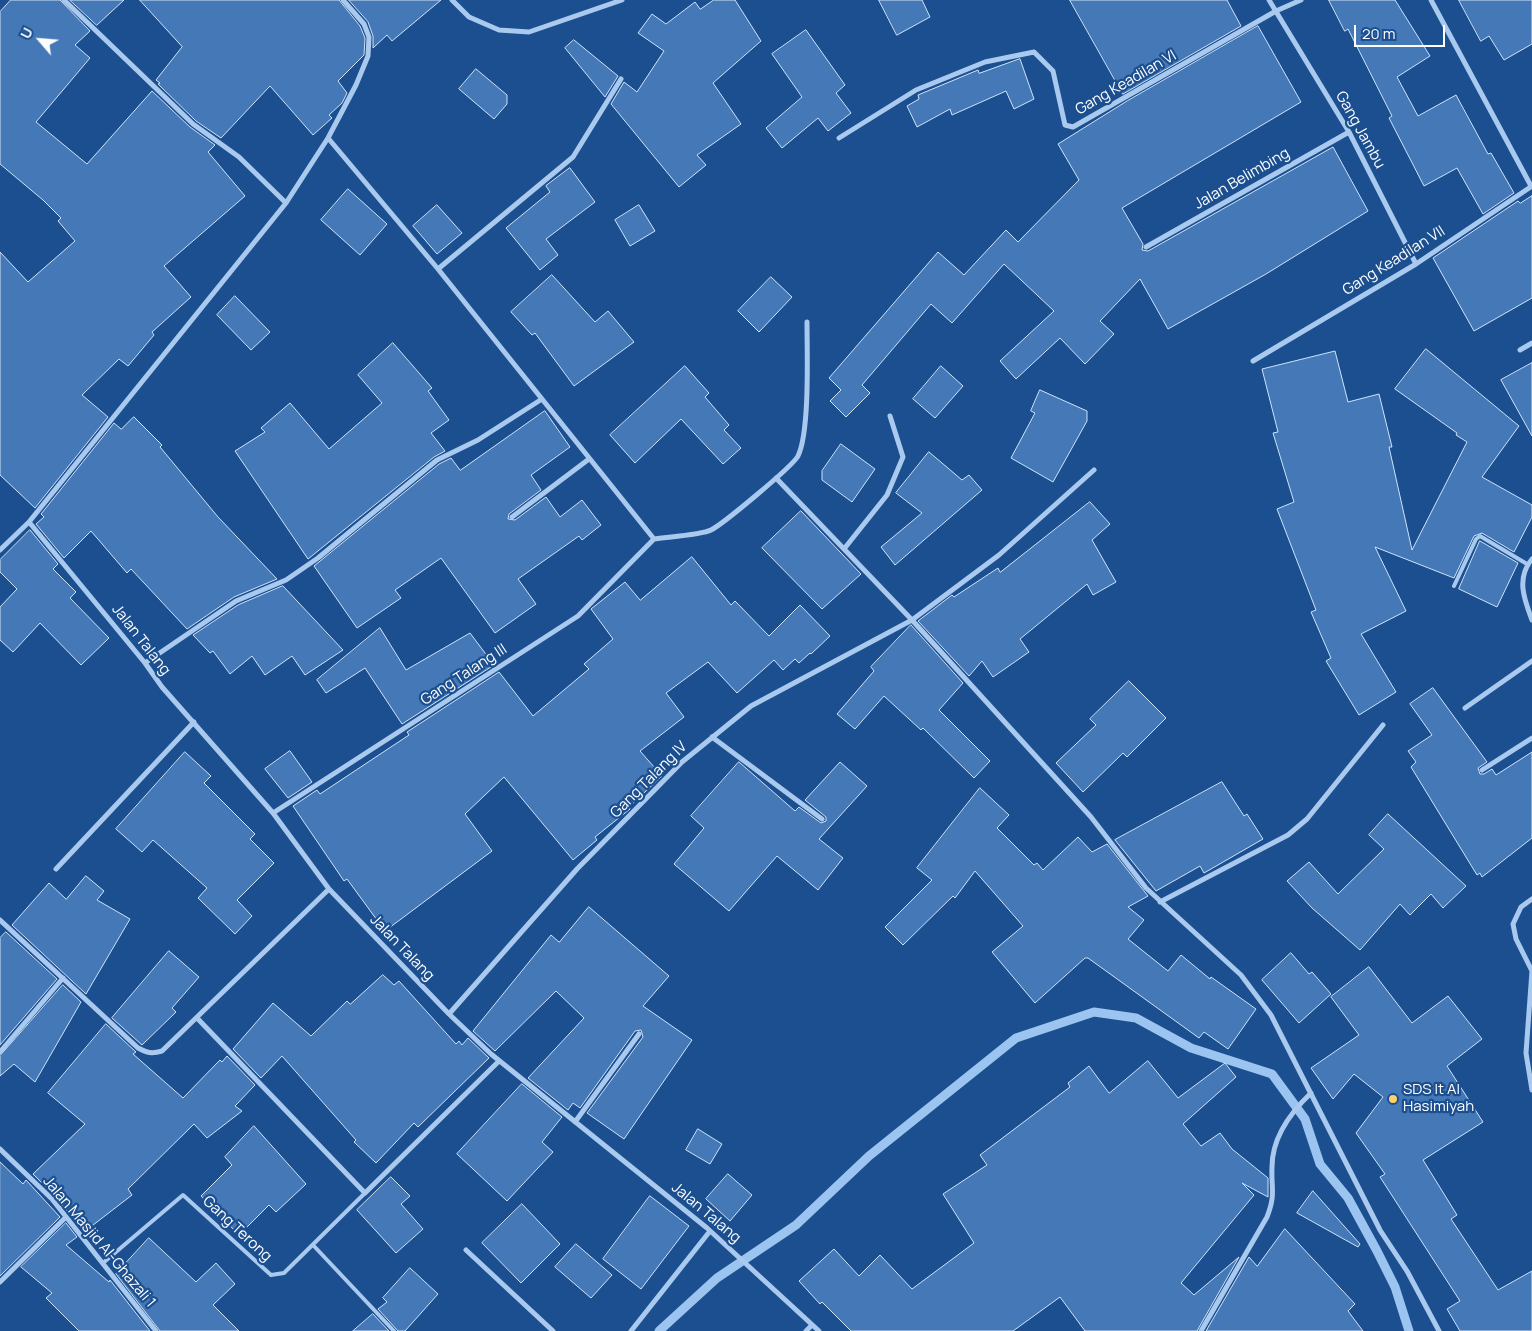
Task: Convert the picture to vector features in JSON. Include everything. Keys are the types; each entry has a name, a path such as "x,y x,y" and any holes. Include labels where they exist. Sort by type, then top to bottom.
{"street":[{"path":"64,0 193,124 239,156 286,203"},
{"path":"0,550 29,522 286,203 328,138 356,85 368,56 369,37 364,24 344,0"},
{"path":"452,0 469,16 500,30 529,32 622,0"},
{"name":"Gang Jambu","path":"1269,0 1349,132 1416,264"},
{"name":"Gang Keadilan VI","path":"840,138 916,90 985,62 1034,52 1053,71 1065,125 1072,127 1276,11 1301,0"},
{"path":"1431,0 1531,186"},
{"path":"438,269 573,158 621,79"},
{"name":"Jalan Belimbing","path":"1146,248 1349,132"},
{"path":"328,138 438,269 654,539 710,531 786,471 798,457 804,440 808,362 807,322"},
{"name":"Gang Keadilan VII","path":"1253,361 1416,264 1531,186"},
{"path":"1520,350 1532,343"},
{"path":"145,663 236,601 286,580 318,558 437,460 478,440 542,399"},
{"path":"844,549 887,495 903,457 890,416"},
{"path":"512,517 589,459"},
{"name":"Gang Talang IV","path":"449,1014 577,869 682,762 750,706 912,620 999,555 1094,470"},
{"path":"776,478 912,620 1091,817 1123,861 1146,888 1241,975 1271,1015 1380,1230 1407,1271 1439,1331"},
{"name":"Jalan Talang","path":"29,522 145,663 162,687 274,813 329,889 449,1014 499,1061 710,1231 819,1331"},
{"name":"Gang Talang III","path":"274,813 578,616 654,539"},
{"path":"1532,559 1530,567 1521,582 1532,620"},
{"path":"1465,708 1532,661"},
{"path":"56,869 194,722"},
{"path":"1160,902 1288,835 1307,818 1383,725"},
{"path":"712,737 822,819"},
{"path":"1482,770 1532,738"},
{"path":"0,920 146,1052 162,1051 329,889"},
{"path":"1532,899 1521,907 1513,924 1516,939 1532,971 1530,1025 1526,1052 1532,1090"},
{"path":"0,1052 63,978"},
{"path":"196,1018 365,1193 499,1061"},
{"path":"575,1122 639,1034"},
{"path":"1201,1331 1267,1216 1273,1200 1272,1157 1276,1142 1289,1117 1311,1093"},
{"name":"Jalan Masjid Al-Ghazali 1","path":"0,1149 52,1199 156,1331"},
{"path":"0,1282 66,1217"},
{"path":"631,1331 710,1231"},
{"path":"466,1250 553,1331"},
{"path":"806,1331 812,1325"}],"lane":[{"path":"1454,586 1476,539 1480,536 1530,567"},
{"path":"365,1193 313,1245 394,1331"},
{"name":"Gang Terong","path":"103,1264 183,1195 270,1276 284,1273 313,1245"}],"building":[{"path":"11,0 60,0 90,31 75,45 90,58 36,122 87,164 152,91 190,127 215,145 208,152 245,196 164,266 191,297 152,332 154,335 128,366 119,359 82,395 108,417 35,508 0,475 0,252 28,282 75,241 58,221 61,218 43,200 0,164 0,12"},
{"path":"70,0 124,0 97,25"},
{"path":"140,0 339,0 360,26 365,38 364,55 338,81 347,93 342,103 329,115 332,118 313,135 270,86 221,138 196,121 158,84 160,83 156,80 182,47"},
{"path":"349,0 441,0 392,41 387,35 373,48 373,36 368,22"},
{"path":"714,0 735,0 761,41 713,83 741,124 697,155 706,165 679,187 611,104 624,82 637,92 664,51 638,33 652,14 666,24 695,2 700,9"},
{"path":"879,0 922,0 930,17 897,35"},
{"path":"1070,0 1227,0 1241,26 1123,94"},
{"path":"1329,0 1395,0 1430,56 1397,77 1418,116 1456,95 1488,154 1491,153 1514,193 1483,214 1457,168 1424,186 1389,118 1392,116 1348,29 1345,31"},
{"path":"1459,0 1532,0 1532,44 1504,60 1489,36 1481,41"},
{"path":"1258,26 1301,102 1122,208 1143,244 1142,250 1148,251 1333,147 1368,211 1266,274 1168,329 1140,279 1100,321 1114,334 1085,364 1060,338 1016,379 1000,361 1054,311 1004,264 952,323 931,304 862,385 870,393 846,417 830,401 841,390 829,378 938,252 964,275 1006,230 1018,242 1079,180 1058,144 1127,101"},
{"path":"806,30 845,85 836,93 851,113 828,131 818,118 782,148 766,128 802,97 772,54"},
{"path":"574,40 618,76 605,97 565,48"},
{"path":"1020,59 1034,99 1014,109 1006,91 952,115 950,109 917,127 907,106 919,99 918,95 978,70 979,73"},
{"path":"476,69 507,95 507,104 494,119 459,89"},
{"path":"570,168 595,202 546,239 558,255 540,270 506,228 550,192 546,186"},
{"path":"348,189 387,224 360,255 321,220"},
{"path":"1532,196 1532,298 1474,331 1433,258 1518,201 1520,203"},
{"path":"437,205 462,233 437,254 413,226"},
{"path":"639,205 655,231 630,246 615,220"},
{"path":"552,275 595,322 608,311 634,342 574,386 535,333 532,335 511,312"},
{"path":"771,277 792,297 759,332 738,311"},
{"path":"235,296 270,332 251,350 217,315"},
{"path":"393,343 432,388 428,391 449,420 431,433 445,451 434,457 308,559 235,451 265,432 261,428 290,403 329,449 382,403 358,375"},
{"path":"1426,349 1519,426 1482,477 1532,505 1532,517 1514,552 1482,533 1474,536 1454,578 1375,547 1406,611 1361,634 1396,692 1359,715 1326,661 1331,658 1311,612 1316,610 1277,509 1294,502 1273,433 1278,432 1262,369 1335,351 1348,402 1379,394 1392,447 1389,447 1412,550 1467,442 1395,389"},
{"path":"1532,363 1532,436 1501,380"},
{"path":"685,366 709,393 705,397 729,425 724,430 741,448 723,464 681,419 635,463 610,435"},
{"path":"941,366 963,386 935,418 913,399"},
{"path":"1040,390 1087,411 1087,421 1053,482 1011,458 1035,413 1031,411"},
{"path":"545,411 570,447 531,475 541,490 509,514 508,519 515,520 546,497 560,517 582,500 601,525 582,540 579,536 518,579 536,604 495,633 441,558 395,590 401,598 357,628 314,566 439,464 451,458 460,470"},
{"path":"134,417 162,445 160,447 218,517 277,579 234,597 187,629 131,569 127,573 91,531 64,558 36,524 44,517 41,514 114,423 121,429"},
{"path":"841,444 875,469 852,502 822,480 822,471"},
{"path":"929,452 962,480 969,475 982,490 895,565 881,547 922,513 896,493"},
{"path":"1090,502 1110,524 1092,540 1116,582 1093,595 1087,584 1020,639 1029,652 993,677 982,661 969,676 918,621 952,595 954,597 998,568 1000,572"},
{"path":"801,511 861,574 822,609 762,548"},
{"path":"30,530 58,564 53,569 76,592 70,598 109,638 81,665 40,623 13,652 0,640 0,607 17,589 0,572 0,560"},
{"path":"1480,541 1518,563 1497,607 1459,589"},
{"path":"692,557 731,605 735,601 769,636 800,605 830,636 799,663 795,659 783,670 774,660 737,693 708,662 666,693 684,717 640,751 662,776 629,807 630,809 595,837 597,840 573,860 504,777 465,814 492,851 385,931 347,879 344,881 293,806 317,790 320,794 409,735 407,732 499,672 533,716 589,669 584,664 613,639 591,609 625,582 640,600"},
{"path":"283,586 343,650 305,675 292,656 265,675 252,656 230,674 213,651 210,653 193,635 238,605"},
{"path":"911,625 963,683 939,710 990,761 974,778 923,728 921,730 884,696 855,729 837,714 874,671 871,667"},
{"path":"380,628 406,670 470,633 494,665 402,724 365,668 326,693 317,680"},
{"path":"1129,681 1166,718 1127,757 1123,753 1083,792 1056,763 1096,725 1090,719"},
{"path":"1433,688 1487,762 1478,768 1480,774 1484,774 1492,769 1496,775 1532,752 1532,838 1482,877 1480,873 1477,875 1411,767 1416,762 1408,751 1432,735 1410,704"},
{"path":"290,751 312,782 288,798 265,769"},
{"path":"185,752 211,776 204,783 255,834 250,839 274,863 237,900 252,916 235,934 198,898 207,888 153,840 142,852 116,829"},
{"path":"739,762 795,811 799,807 821,823 826,821 826,817 805,800 840,762 867,786 819,839 843,858 818,890 777,856 729,911 674,864 704,828 691,816"},
{"path":"1222,782 1244,816 1247,814 1263,839 1204,873 1200,866 1156,891 1115,840"},
{"path":"980,788 1009,815 997,828 1034,865 1037,863 1043,870 1078,837 1092,852 1107,844 1148,896 1128,907 1144,920 1128,939 1168,971 1181,955 1210,979 1211,977 1256,1009 1228,1049 1204,1032 1199,1038 1088,958 1085,958 1035,1003 992,952 1023,926 975,871 955,898 953,896 903,945 885,927 932,880 917,868"},
{"path":"1388,814 1466,886 1443,908 1431,894 1410,915 1400,904 1360,950 1312,908 1287,881 1309,862 1338,894 1384,849 1369,835"},
{"path":"86,876 104,891 97,900 130,919 86,994 12,925 49,883 66,899"},
{"path":"589,907 669,976 643,1006 692,1040 624,1139 587,1113 643,1037 641,1030 635,1031 580,1108 573,1103 568,1110 528,1078 584,1018 556,991 495,1051 473,1031 551,935 559,942"},
{"path":"6,932 57,979 0,1045 0,938"},
{"path":"169,951 199,977 172,1008 176,1012 142,1045 112,1018"},
{"path":"1291,953 1309,974 1312,972 1331,994 1299,1023 1262,980"},
{"path":"1369,967 1412,1023 1448,996 1482,1039 1447,1066 1483,1122 1423,1160 1457,1215 1451,1219 1498,1290 1532,1271 1532,1331 1460,1331 1447,1309 1460,1301 1380,1177 1385,1174 1356,1133 1383,1097 1354,1074 1333,1099 1311,1068 1359,1035 1331,997"},
{"path":"383,975 394,985 399,981 456,1044 459,1041 462,1045 468,1038 489,1058 418,1127 414,1123 376,1163 354,1142 356,1140 282,1056 261,1078 233,1049 273,1003 311,1036 347,1001 350,1004"},
{"path":"63,985 81,1002 35,1082 14,1064 0,1076 0,1056"},
{"path":"106,1024 136,1052 133,1054 183,1098 220,1060 222,1062 227,1056 255,1085 235,1106 242,1111 207,1138 194,1124 128,1189 132,1195 84,1232 55,1196 33,1174 85,1124 48,1093"},
{"path":"1148,1061 1178,1098 1225,1063 1236,1077 1183,1124 1201,1146 1220,1133 1232,1149 1268,1178 1268,1197 1242,1183 1254,1195 1181,1283 1194,1295 1239,1257 1197,1331 1085,1331 1060,1297 1013,1331 851,1331 822,1302 820,1304 799,1281 834,1249 859,1276 880,1255 912,1289 974,1243 943,1194 987,1165 980,1155 1070,1087 1068,1083 1089,1066 1109,1093"},
{"path":"522,1084 562,1117 542,1142 553,1152 507,1201 457,1154"},
{"path":"254,1126 306,1184 276,1212 269,1205 239,1235 201,1196 232,1165 225,1157"},
{"path":"698,1129 722,1144 710,1164 686,1150"},
{"path":"0,1162 23,1184 26,1180 60,1217 0,1276"},
{"path":"728,1174 752,1195 730,1221 706,1199"},
{"path":"391,1177 410,1196 401,1204 423,1229 396,1253 357,1210"},
{"path":"1313,1191 1360,1244 1358,1247 1297,1213"},
{"path":"650,1196 689,1226 641,1289 603,1259"},
{"path":"522,1204 560,1244 521,1283 482,1243"},
{"path":"66,1223 77,1237 66,1245 109,1282 110,1280 150,1331 79,1331 46,1298 52,1293 21,1267"},
{"path":"1285,1229 1355,1304 1348,1311 1363,1331 1206,1331 1249,1257 1257,1266"},
{"path":"149,1238 196,1282 216,1263 235,1284 213,1305 239,1331 160,1331 116,1274"},
{"path":"576,1244 612,1275 591,1298 555,1267"},
{"path":"410,1268 438,1294 405,1331 398,1331 378,1309 387,1302 383,1298"},
{"path":"373,1314 389,1331 353,1331"}],"waterway":[{"path":"659,1331 717,1278 796,1225 869,1156 1016,1038 1094,1012 1136,1018 1191,1048 1272,1074 1305,1119 1320,1164 1348,1198 1377,1251 1395,1287 1409,1331"}],"place":[{"name":"SDS It Al Hasimiyah","path":"1393,1099"}]}
